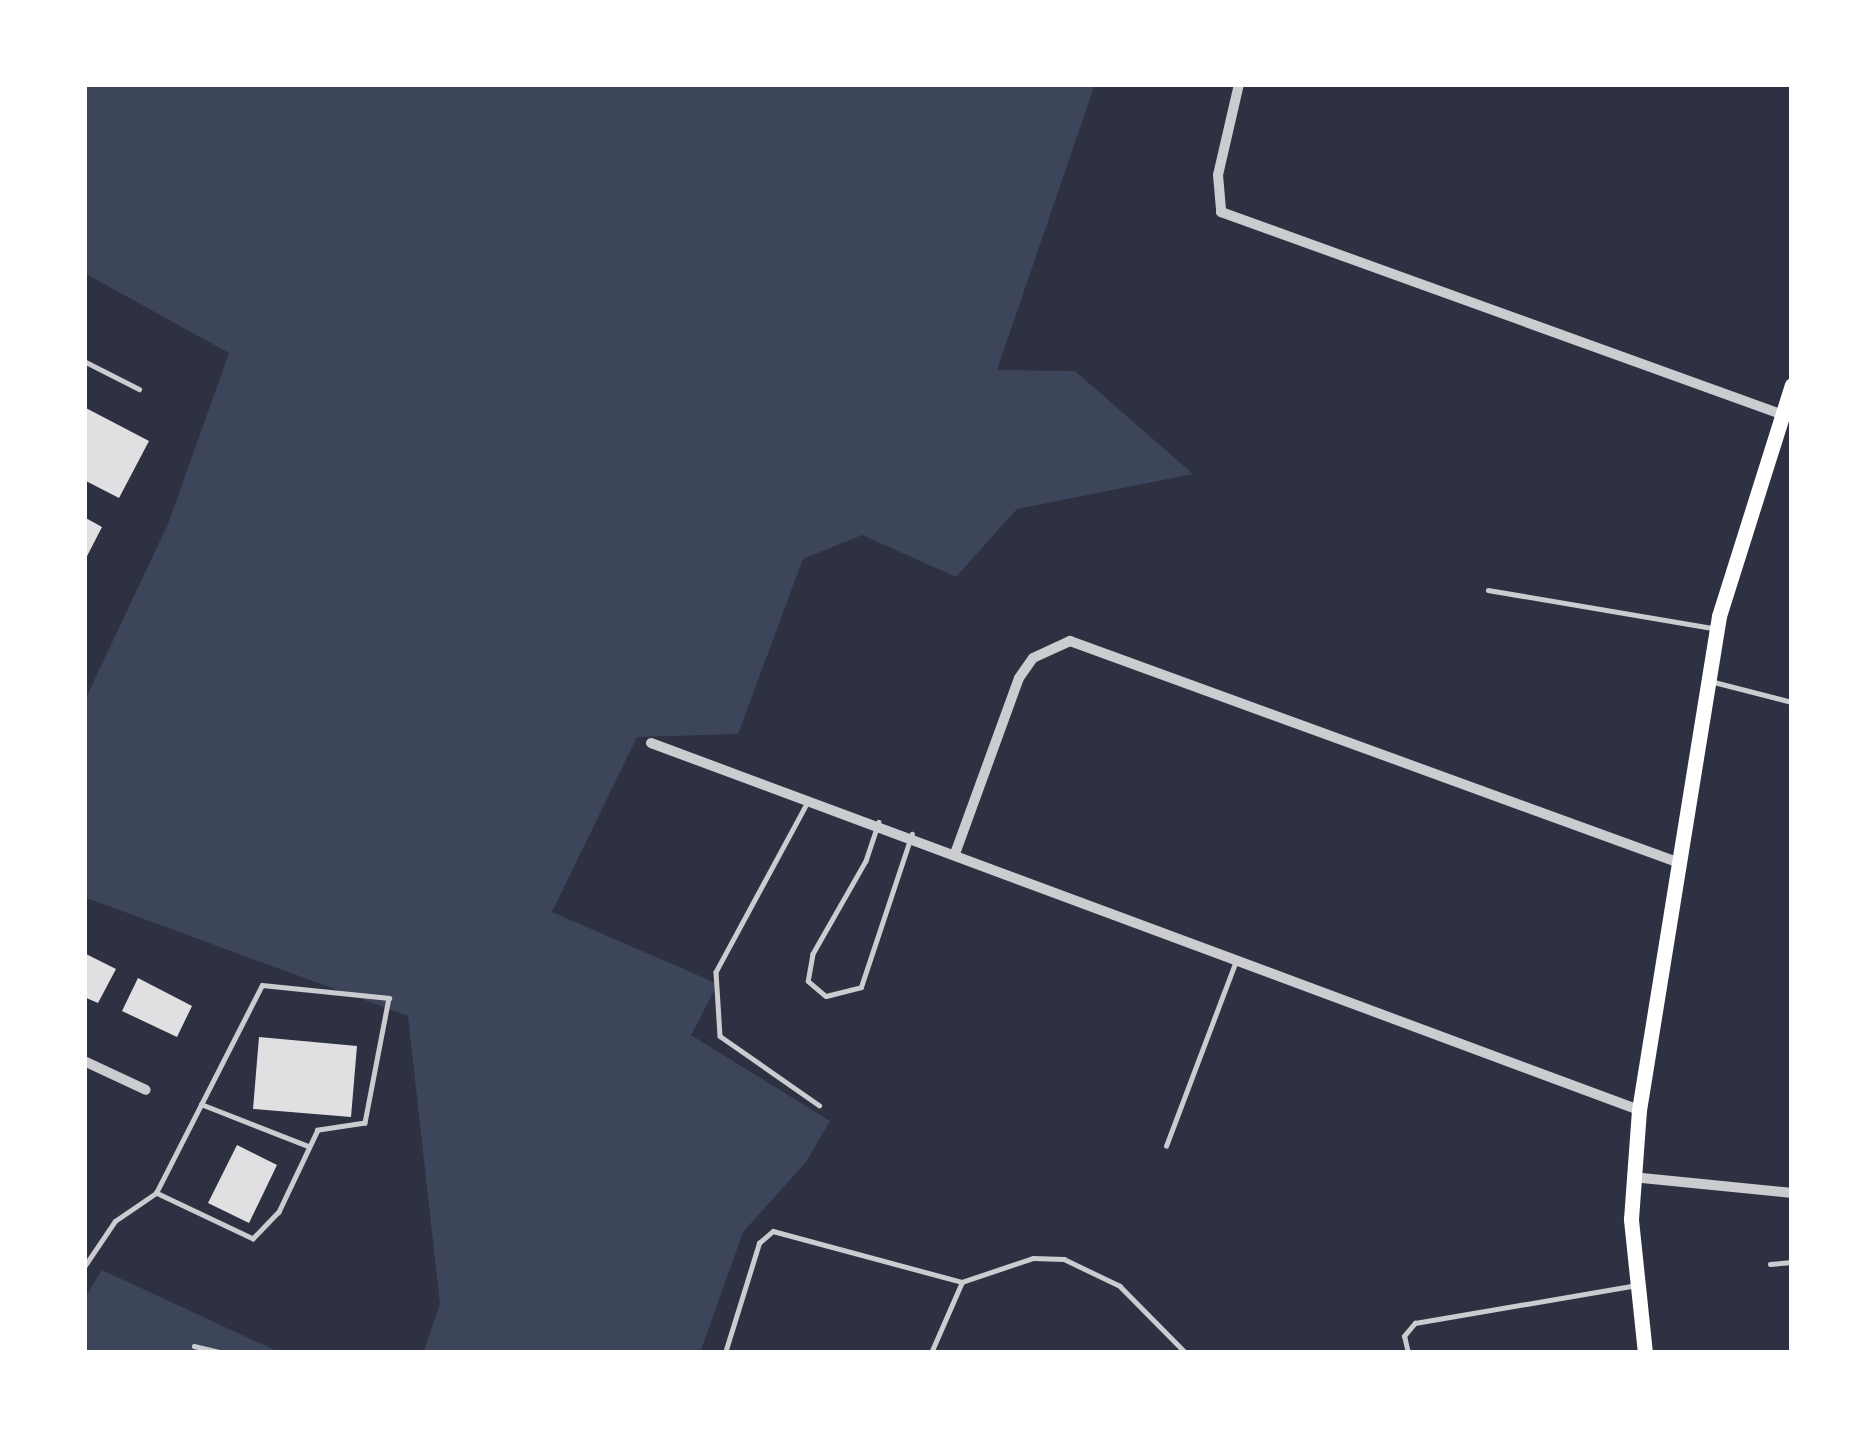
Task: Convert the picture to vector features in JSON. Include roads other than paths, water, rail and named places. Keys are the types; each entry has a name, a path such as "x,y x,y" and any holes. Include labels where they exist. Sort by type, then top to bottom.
{"main road":[{"path":"1645,1353 1632,1177 1639,1110 1717,628 1787,416 1792,385"}],"street":[{"path":"1239,84 1218,176 1221,212 1787,416"},
{"path":"956,850 1019,679 1052,645 1087,642 1677,862"},
{"path":"651,743 956,850 1639,1110"},
{"path":"84,1061 146,1090"},
{"path":"1632,1177 1792,1193"}],"lane":[{"path":"84,361 139,389"},
{"path":"1488,590 1717,628"},
{"path":"1708,680 1792,702"},
{"path":"811,797 716,972 720,1036 819,1105"},
{"path":"879,822 866,861 813,954 808,981 826,996 861,987 912,834"},
{"path":"1166,1146 1238,958"},
{"path":"84,1268 115,1221 156,1193 262,985 389,998 365,1124 318,1130 279,1212 254,1239 156,1193"},
{"path":"202,1104 310,1147"},
{"path":"725,1353 759,1243 773,1231 962,1282 1033,1258 1064,1259 1120,1286 1186,1353"},
{"path":"1770,1264 1792,1262"},
{"path":"931,1353 962,1282"},
{"path":"1408,1353 1404,1336 1414,1323 1637,1285"},
{"path":"194,1346 224,1353"}]}
